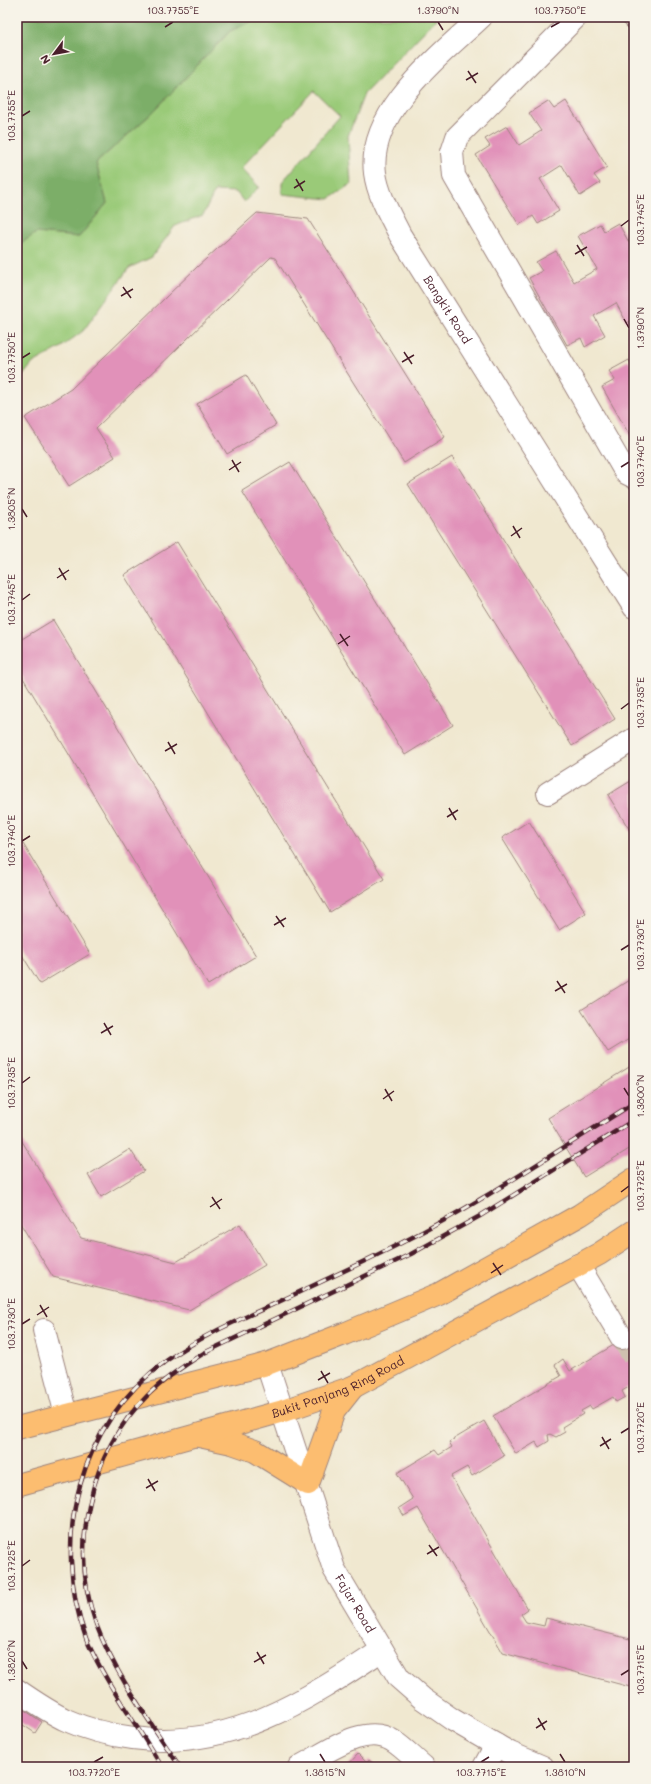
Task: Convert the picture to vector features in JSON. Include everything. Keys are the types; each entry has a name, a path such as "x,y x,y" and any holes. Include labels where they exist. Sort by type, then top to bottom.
{"main road":[{"path":"17,1428 268,1364 439,1294 580,1215 634,1179"},
{"name":"Bukit Panjang Ring Road","path":"17,1485 283,1411 353,1387 578,1265 634,1231"},
{"path":"195,1435 232,1443 255,1451 308,1484 334,1411 353,1387"}],"street":[{"name":"Bangkit Road","path":"481,17 410,85 389,113 376,146 375,172 382,201 400,235 634,607"},
{"path":"576,17 457,137 452,152 454,176 626,473 634,477"},
{"path":"548,793 634,739"},
{"path":"578,1265 622,1338"},
{"path":"44,1330 66,1415"},
{"name":"Fajar Road","path":"268,1364 308,1484 334,1569 399,1678 423,1700 453,1720 510,1753 543,1767"},
{"path":"17,1690 43,1707 67,1720 111,1735 152,1740 192,1739 244,1727 282,1712 323,1688 382,1650"},
{"path":"299,1767 354,1738 365,1735 384,1736 393,1741 424,1767"},
{"path":"484,1767 496,1745"}],"green space":[{"path":"17,17 261,17 230,31 152,113 96,163 107,203 79,237 36,233 17,246"},
{"path":"261,17 438,17 364,94 348,136 351,184 329,199 282,194 282,182 340,116 314,91 241,168 259,187 244,202 236,192 215,191 203,215 175,226 152,257 129,268 83,331 60,348 33,363 17,383 17,246 36,233 79,237 107,203 96,163 152,113 230,31"}],"building":[{"path":"617,17 634,17 634,34"},
{"path":"548,101 554,109 566,101 607,167 594,175 600,183 580,196 562,165 540,179 559,211 538,224 533,216 519,225 476,155 490,146 485,139 507,126 519,145 541,131 529,113"},
{"path":"257,213 308,219 445,437 404,463 275,258 271,257 96,428 115,457 69,486 25,418 71,389 197,267"},
{"path":"618,223 634,251 634,319 627,323 616,303 594,316 605,335 585,347 581,338 567,345 529,278 542,271 536,262 556,251 574,282 597,269 578,236 600,224 604,231"},
{"path":"629,360 634,369 634,443 602,387 615,380 609,371"},
{"path":"246,375 276,425 227,454 197,404"},
{"path":"452,457 615,719 572,746 408,484"},
{"path":"290,462 453,725 405,755 242,491"},
{"path":"177,542 384,879 330,912 124,575"},
{"path":"53,620 256,956 208,985 17,668 17,642"},
{"path":"634,779 634,837 608,795"},
{"path":"529,821 586,913 559,930 502,838"},
{"path":"17,834 90,954 40,984 17,947"},
{"path":"634,977 634,1036 608,1052 581,1010"},
{"path":"634,1064 634,1146 584,1177 548,1118"},
{"path":"17,1133 81,1238 176,1262 240,1224 265,1265 189,1310 53,1277 17,1218"},
{"path":"130,1149 144,1171 101,1197 88,1175"},
{"path":"634,1333 634,1384 622,1391 625,1397 616,1402 613,1397 592,1409 590,1406 581,1411 583,1414 562,1427 565,1432 556,1437 550,1434 548,1435 549,1441 539,1447 536,1442 516,1454 493,1416 561,1376 555,1365 563,1359 570,1371"},
{"path":"484,1421 504,1456 472,1476 467,1467 451,1476 528,1609 521,1614 526,1622 544,1626 546,1618 634,1640 634,1688 503,1653 418,1508 404,1516 399,1508 413,1499 397,1473 435,1450 439,1455 452,1447 449,1442"},
{"path":"17,1705 42,1722 35,1733 17,1721"},
{"path":"358,1754 367,1763 369,1760 377,1767 346,1767"}],"tunnel":[{"path":"622,1338 634,1358"}],"railway":[{"path":"162,1767 98,1663 86,1638 76,1600 71,1562 73,1523 80,1486 93,1450 112,1417 136,1387 166,1361 191,1344 387,1250 433,1226 491,1193 634,1103"},
{"path":"180,1767 123,1680 96,1624 88,1595 84,1564 85,1533 90,1503 98,1473 111,1445 127,1419 147,1396 160,1384 204,1353 411,1254 480,1216 634,1120"}]}
